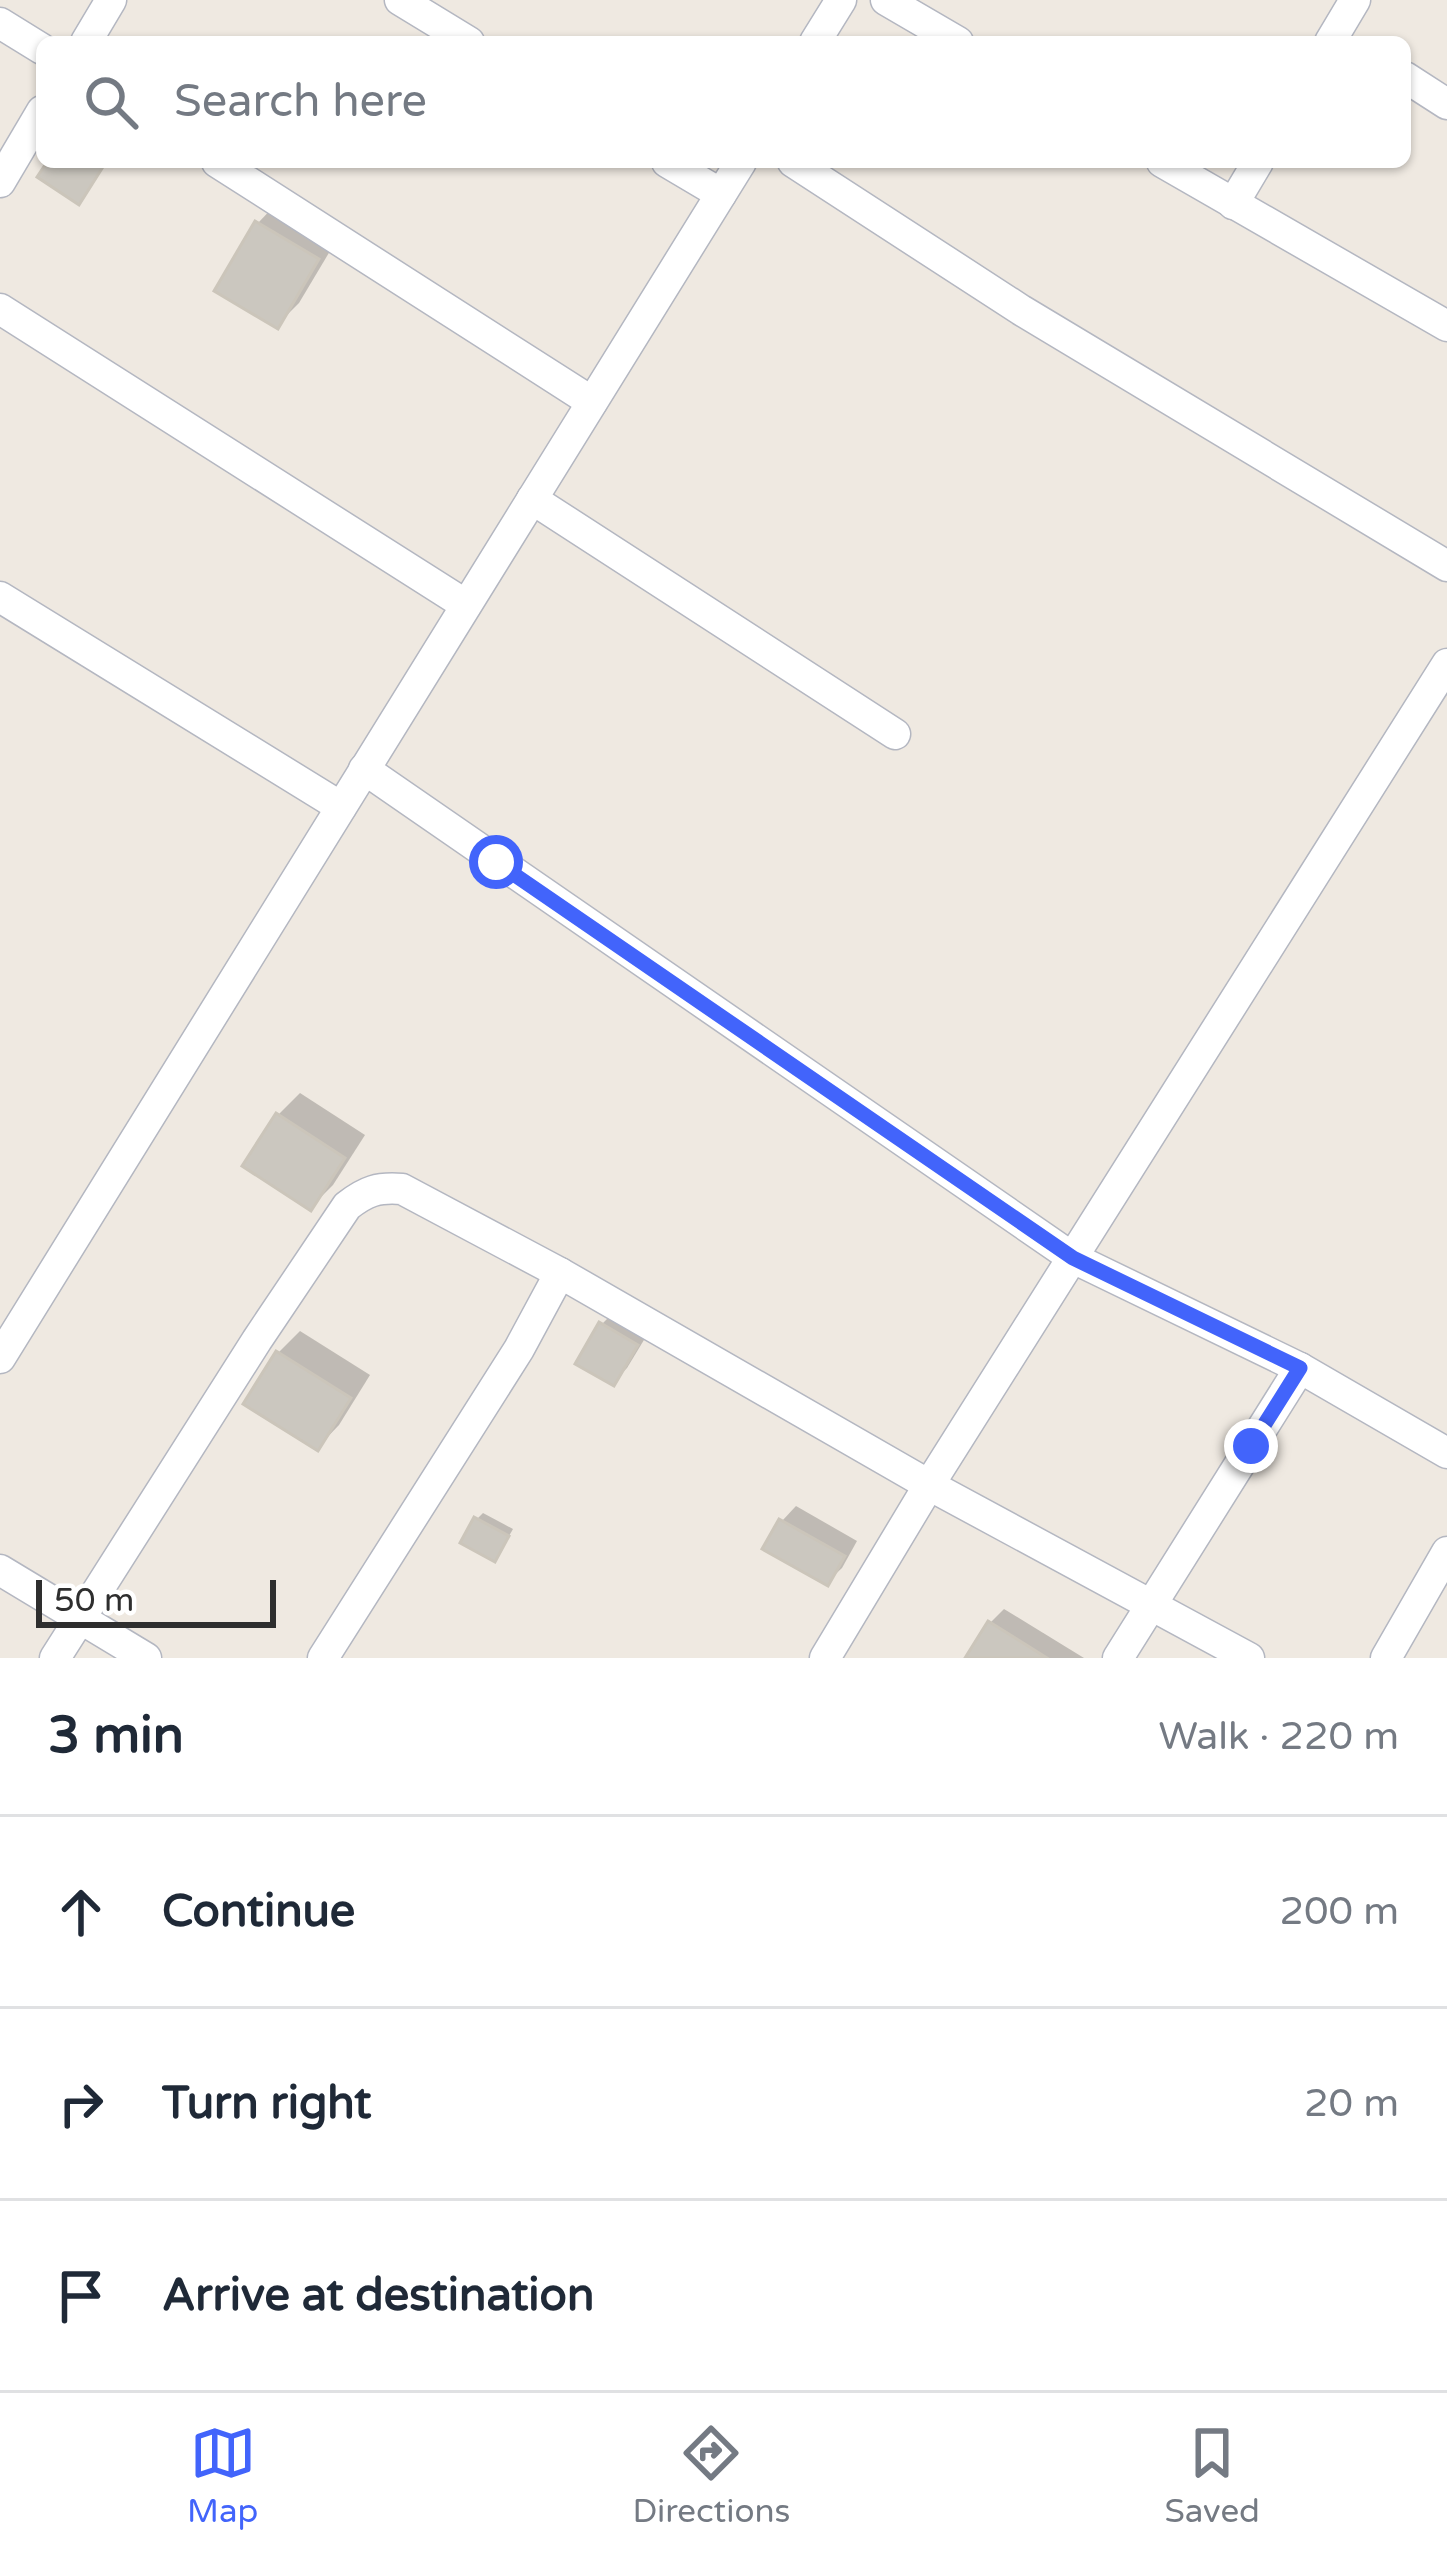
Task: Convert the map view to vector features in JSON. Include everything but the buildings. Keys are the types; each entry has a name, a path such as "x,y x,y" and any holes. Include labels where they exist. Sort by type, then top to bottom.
{"street":[{"path":"90,36 111,0"},
{"path":"400,0 460,36"},
{"path":"819,36 841,0"},
{"path":"886,0 948,36"},
{"path":"1340,36 1355,0"},
{"path":"0,23 36,45"},
{"path":"1411,81 1447,104"},
{"path":"0,182 36,121"},
{"path":"227,168 592,402"},
{"path":"678,168 721,194"},
{"path":"0,1358 737,168"},
{"path":"803,168 1021,310 1447,566"},
{"path":"1172,168 1447,326"},
{"path":"1233,204 1254,168"},
{"path":"0,309 466,605"},
{"path":"532,500 895,734"},
{"path":"0,597 341,807"},
{"path":"825,1658 929,1485 1447,664"},
{"path":"364,770 1073,1258 1300,1368 1447,1453"},
{"path":"56,1658 347,1206 365,1191 402,1189 929,1485 1249,1658"},
{"path":"322,1658 519,1349 560,1274"},
{"path":"1118,1658 1300,1368"},
{"path":"1386,1658 1447,1552"},
{"path":"0,1570 146,1658"}],"route":[{"path":"496,862 1073,1258 1300,1368 1251,1446"}]}
